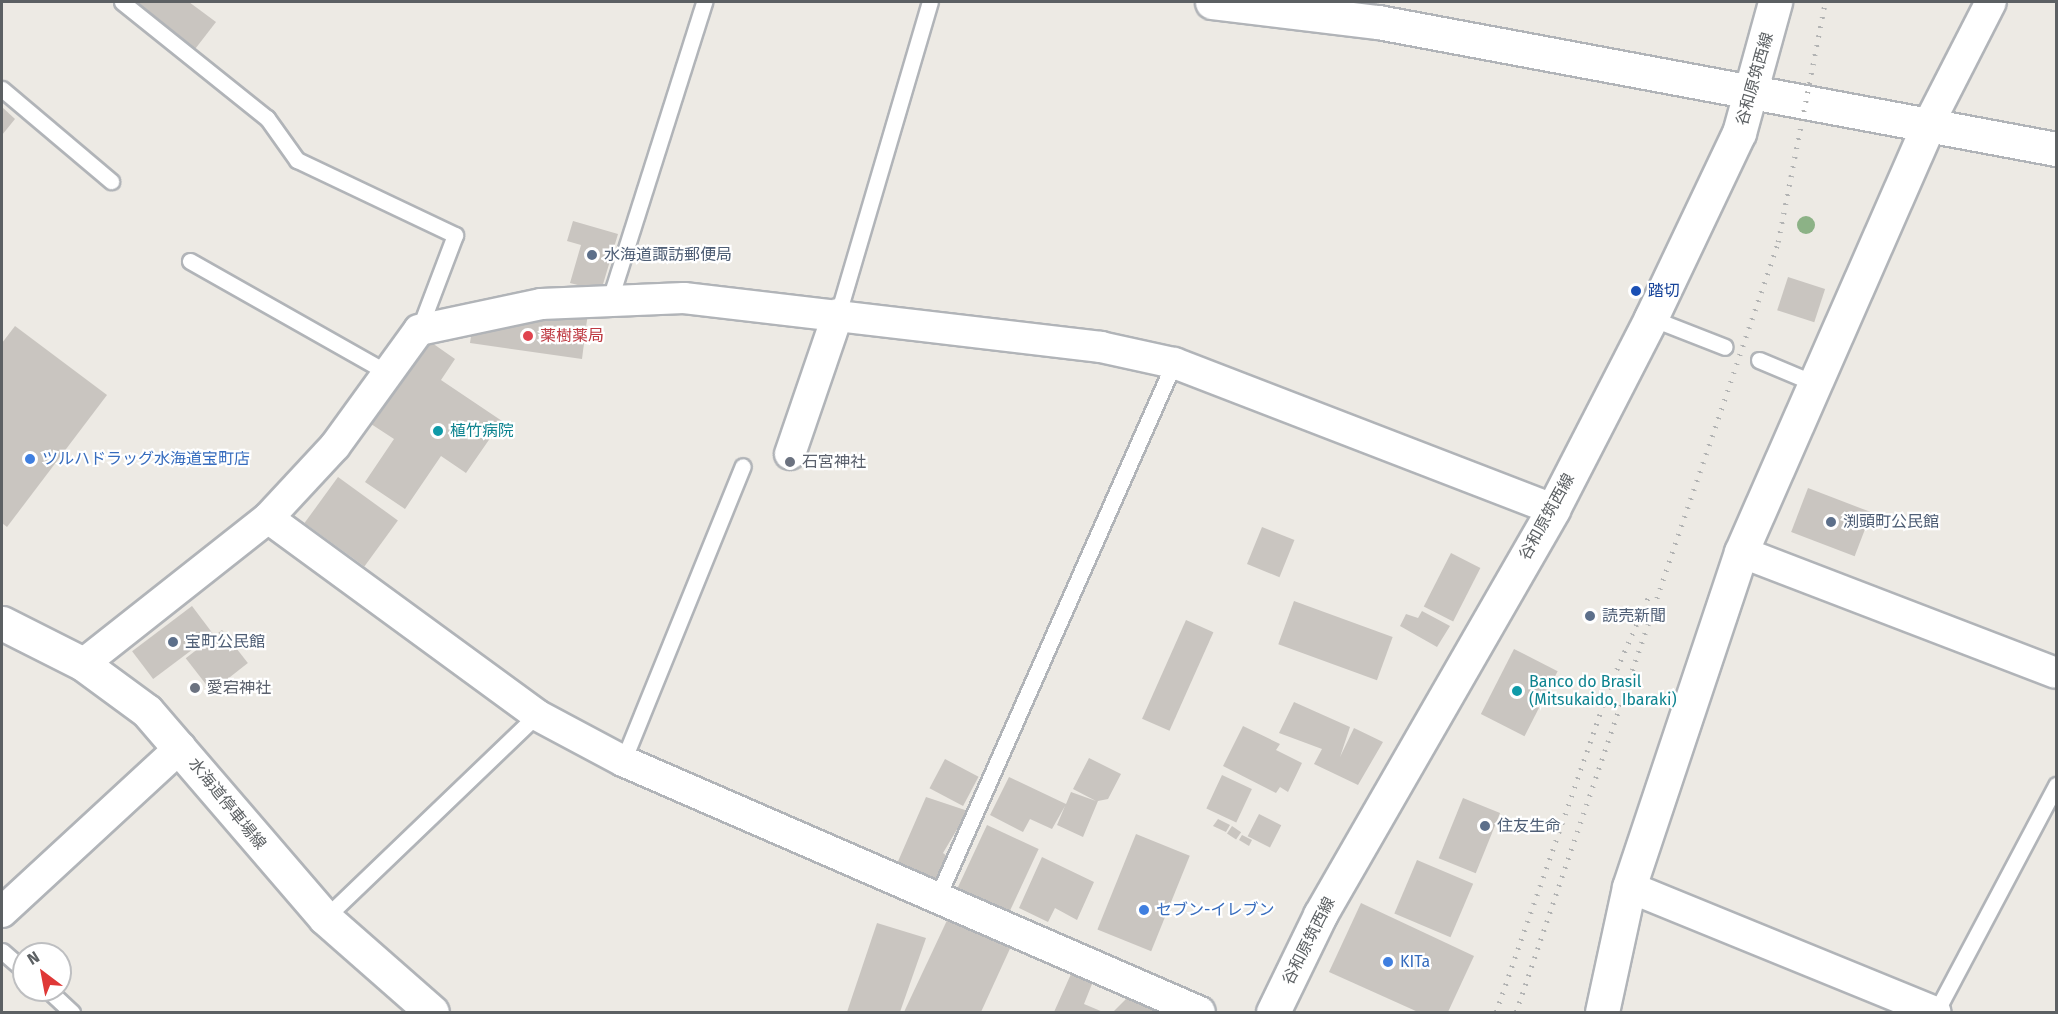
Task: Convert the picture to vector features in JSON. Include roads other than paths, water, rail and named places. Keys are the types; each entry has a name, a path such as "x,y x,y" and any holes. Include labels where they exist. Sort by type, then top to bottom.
{"street":[{"name":"谷和原筑西線","path":"1273,1012 1320,915 1553,509 1651,318 1720,179 1755,90 1775,2"},
{"path":"1602,1012 1629,887 1741,552 1928,125 1991,2"},
{"path":"1231,3 1378,22 1755,90 2056,149"},
{"path":"83,664 268,518 335,446 419,330 541,304 610,299 684,298 1009,332 1174,363 1553,509"},
{"path":"790,454 838,314"},
{"path":"268,518 537,716 623,761 938,896 1200,1012"},
{"path":"1741,552 2056,673"},
{"name":"水海道停車場線","path":"2,623 83,664 147,711 181,747 325,918 432,1012"},
{"path":"2,912 181,747"},
{"path":"1629,887 1936,1012"}],"lane":[{"path":"122,2 267,118 297,160 455,235 419,330"},
{"path":"610,299 704,2"},
{"path":"838,314 930,2"},
{"path":"2,89 111,181"},
{"path":"190,261 387,372"},
{"path":"1651,318 1725,347"},
{"path":"1759,360 1816,384"},
{"path":"938,896 1174,363"},
{"path":"623,761 744,466"},
{"path":"325,918 537,716"},
{"path":"1936,1012 2056,785"}],"railway":[{"path":"1516,1012 1778,242 1825,2"},
{"path":"1496,1012 1609,687 1650,593"}],"place":[{"name":"水海道諏訪郵便局","path":"592,255"},
{"name":"踏切","path":"1636,291"},
{"name":"薬樹薬局","path":"528,336"},
{"name":"植竹病院","path":"438,431"},
{"name":"ツルハドラッグ水海道宝町店","path":"30,459"},
{"name":"石宮神社","path":"790,462"},
{"name":"渕頭町公民館","path":"1831,522"},
{"name":"読売新聞","path":"1590,616"},
{"name":"宝町公民館","path":"173,642"},
{"name":"愛宕神社","path":"195,688"},
{"name":"Banco do Brasil (Mitsukaido, Ibaraki)","path":"1517,691"},
{"name":"住友生命","path":"1485,826"},
{"name":"セブン-イレブン","path":"1144,910"},
{"name":"KITa","path":"1388,962"}]}
